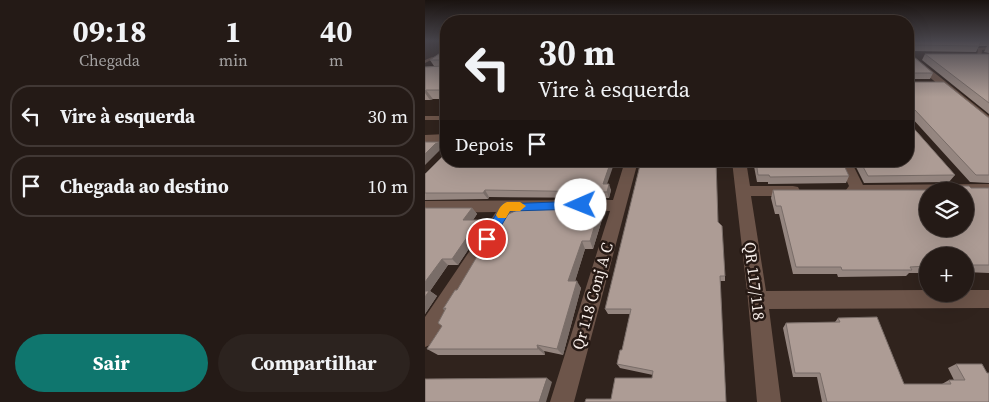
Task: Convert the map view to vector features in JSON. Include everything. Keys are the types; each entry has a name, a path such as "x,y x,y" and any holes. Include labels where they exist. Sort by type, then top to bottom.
{"street":[{"path":"914,60 989,122"},
{"path":"925,84 943,84"},
{"path":"425,139 440,138"},
{"name":"Qr 118 Conj A C","path":"562,402 631,167"},
{"name":"QR 117/118","path":"740,167 758,300 769,402"},
{"path":"847,167 858,190"},
{"path":"952,174 959,182"},
{"path":"839,190 919,189"},
{"path":"974,189 989,189"},
{"path":"744,191 810,190"},
{"path":"425,207 619,204"},
{"path":"425,336 507,207"},
{"path":"758,300 989,299"}],"lane":[{"path":"425,118 440,118"}],"building":[{"path":"914,60 917,60 933,73 914,73"},
{"path":"933,60 989,60 989,103"},
{"path":"440,66 440,90 425,91 425,67"},
{"path":"914,82 944,82 989,118 989,175 976,175 915,110"},
{"path":"914,129 955,175 868,176 863,167 914,167"},
{"path":"425,142 440,142 435,144 425,154"},
{"path":"440,159 440,167 609,167 603,184 609,184 607,192 485,190 483,193 425,193 425,174"},
{"path":"640,167 716,167 718,222 722,226 725,276 720,276 726,402 585,402 586,399 611,399 615,378 652,378 653,371 617,364 631,309 605,309"},
{"path":"757,167 845,167 849,176 770,177 769,175 758,175"},
{"path":"974,188 989,188 989,265 974,265 974,247 919,247 919,266 910,267 912,270 842,270 841,267 796,267 781,206 776,206 773,190 919,190 919,237 974,237"},
{"path":"601,205 590,241 582,241 568,281 577,281 557,349 537,345 538,349 427,349 442,326 438,323 446,308 443,309 455,290 457,290 500,218 526,206"},
{"path":"425,208 472,208 463,220 479,220 452,259 442,259 425,282"},
{"path":"877,317 904,384 951,384 949,380 965,380 956,364 982,364 987,373 989,373 989,402 827,402 820,373 795,373 786,323 840,322 838,318"},
{"path":"547,378 539,402 425,402 425,379"}],"slow traffic":[{"path":"502,215 507,207 520,206"}],"route":[{"path":"487,239 507,207 581,205"}]}
